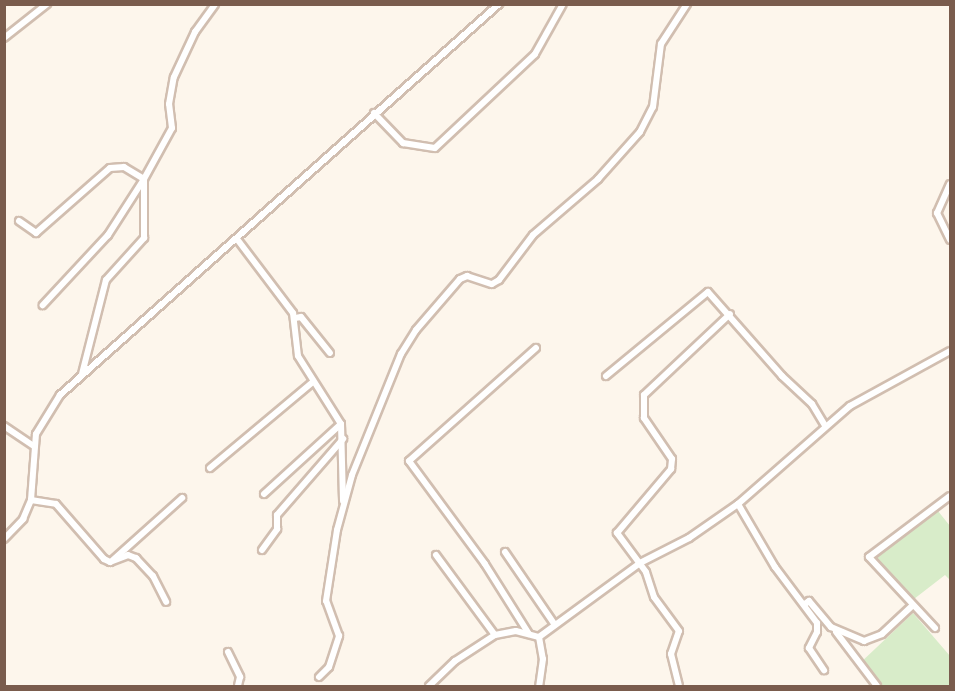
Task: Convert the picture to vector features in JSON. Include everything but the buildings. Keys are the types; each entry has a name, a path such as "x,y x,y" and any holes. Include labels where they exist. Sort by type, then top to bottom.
{"street":[{"path":"43,305 108,235 144,179 172,128 169,104 174,77 195,32 215,4"},
{"path":"4,539 23,519 31,501 33,447 45,416 82,375 113,352 374,113 499,4"},
{"path":"374,113 403,143 435,148 535,54 563,4"},
{"path":"320,677 329,667 339,636 328,608 327,592 344,504 382,397 409,340 460,279 467,276 492,284 499,280 533,235 598,179 640,132 653,107 661,44 687,4"},
{"path":"4,38 42,6"},
{"path":"19,221 36,233 110,168 124,167 144,179"},
{"path":"82,375 106,280 144,238 144,179"},
{"path":"951,184 937,213 951,240"},
{"path":"237,239 295,318 298,356 341,424 344,504"},
{"path":"606,375 708,292 730,314 771,364 812,404 825,426"},
{"path":"679,687 671,654 679,631 654,597 640,563 617,533 671,469 672,459 644,418 642,400 678,360 730,314"},
{"path":"295,318 301,317 330,353"},
{"path":"530,634 485,564 409,461 536,348"},
{"path":"539,637 640,563 689,538 738,504 850,406 951,351"},
{"path":"210,468 313,382"},
{"path":"264,494 341,424"},
{"path":"4,426 33,447"},
{"path":"262,550 277,529 277,515 343,439"},
{"path":"935,628 912,606 869,557 951,496"},
{"path":"110,562 182,498"},
{"path":"31,501 56,504 110,562"},
{"path":"738,504 775,567 805,604 818,628 810,651 824,670"},
{"path":"505,552 555,625"},
{"path":"110,562 128,555 136,558 153,576 166,602"},
{"path":"436,555 495,635"},
{"path":"805,604 809,601 834,629 877,687"},
{"path":"834,629 864,641 882,634 912,606"},
{"path":"429,687 455,661 495,635 516,631 539,637"},
{"path":"539,637 543,659 539,687"},
{"path":"228,652 240,676 238,687"}],"green space":[{"path":"938,511 950,526 950,580 945,575 914,599 873,556"},
{"path":"913,613 950,656 950,686 875,686 858,665"}]}
